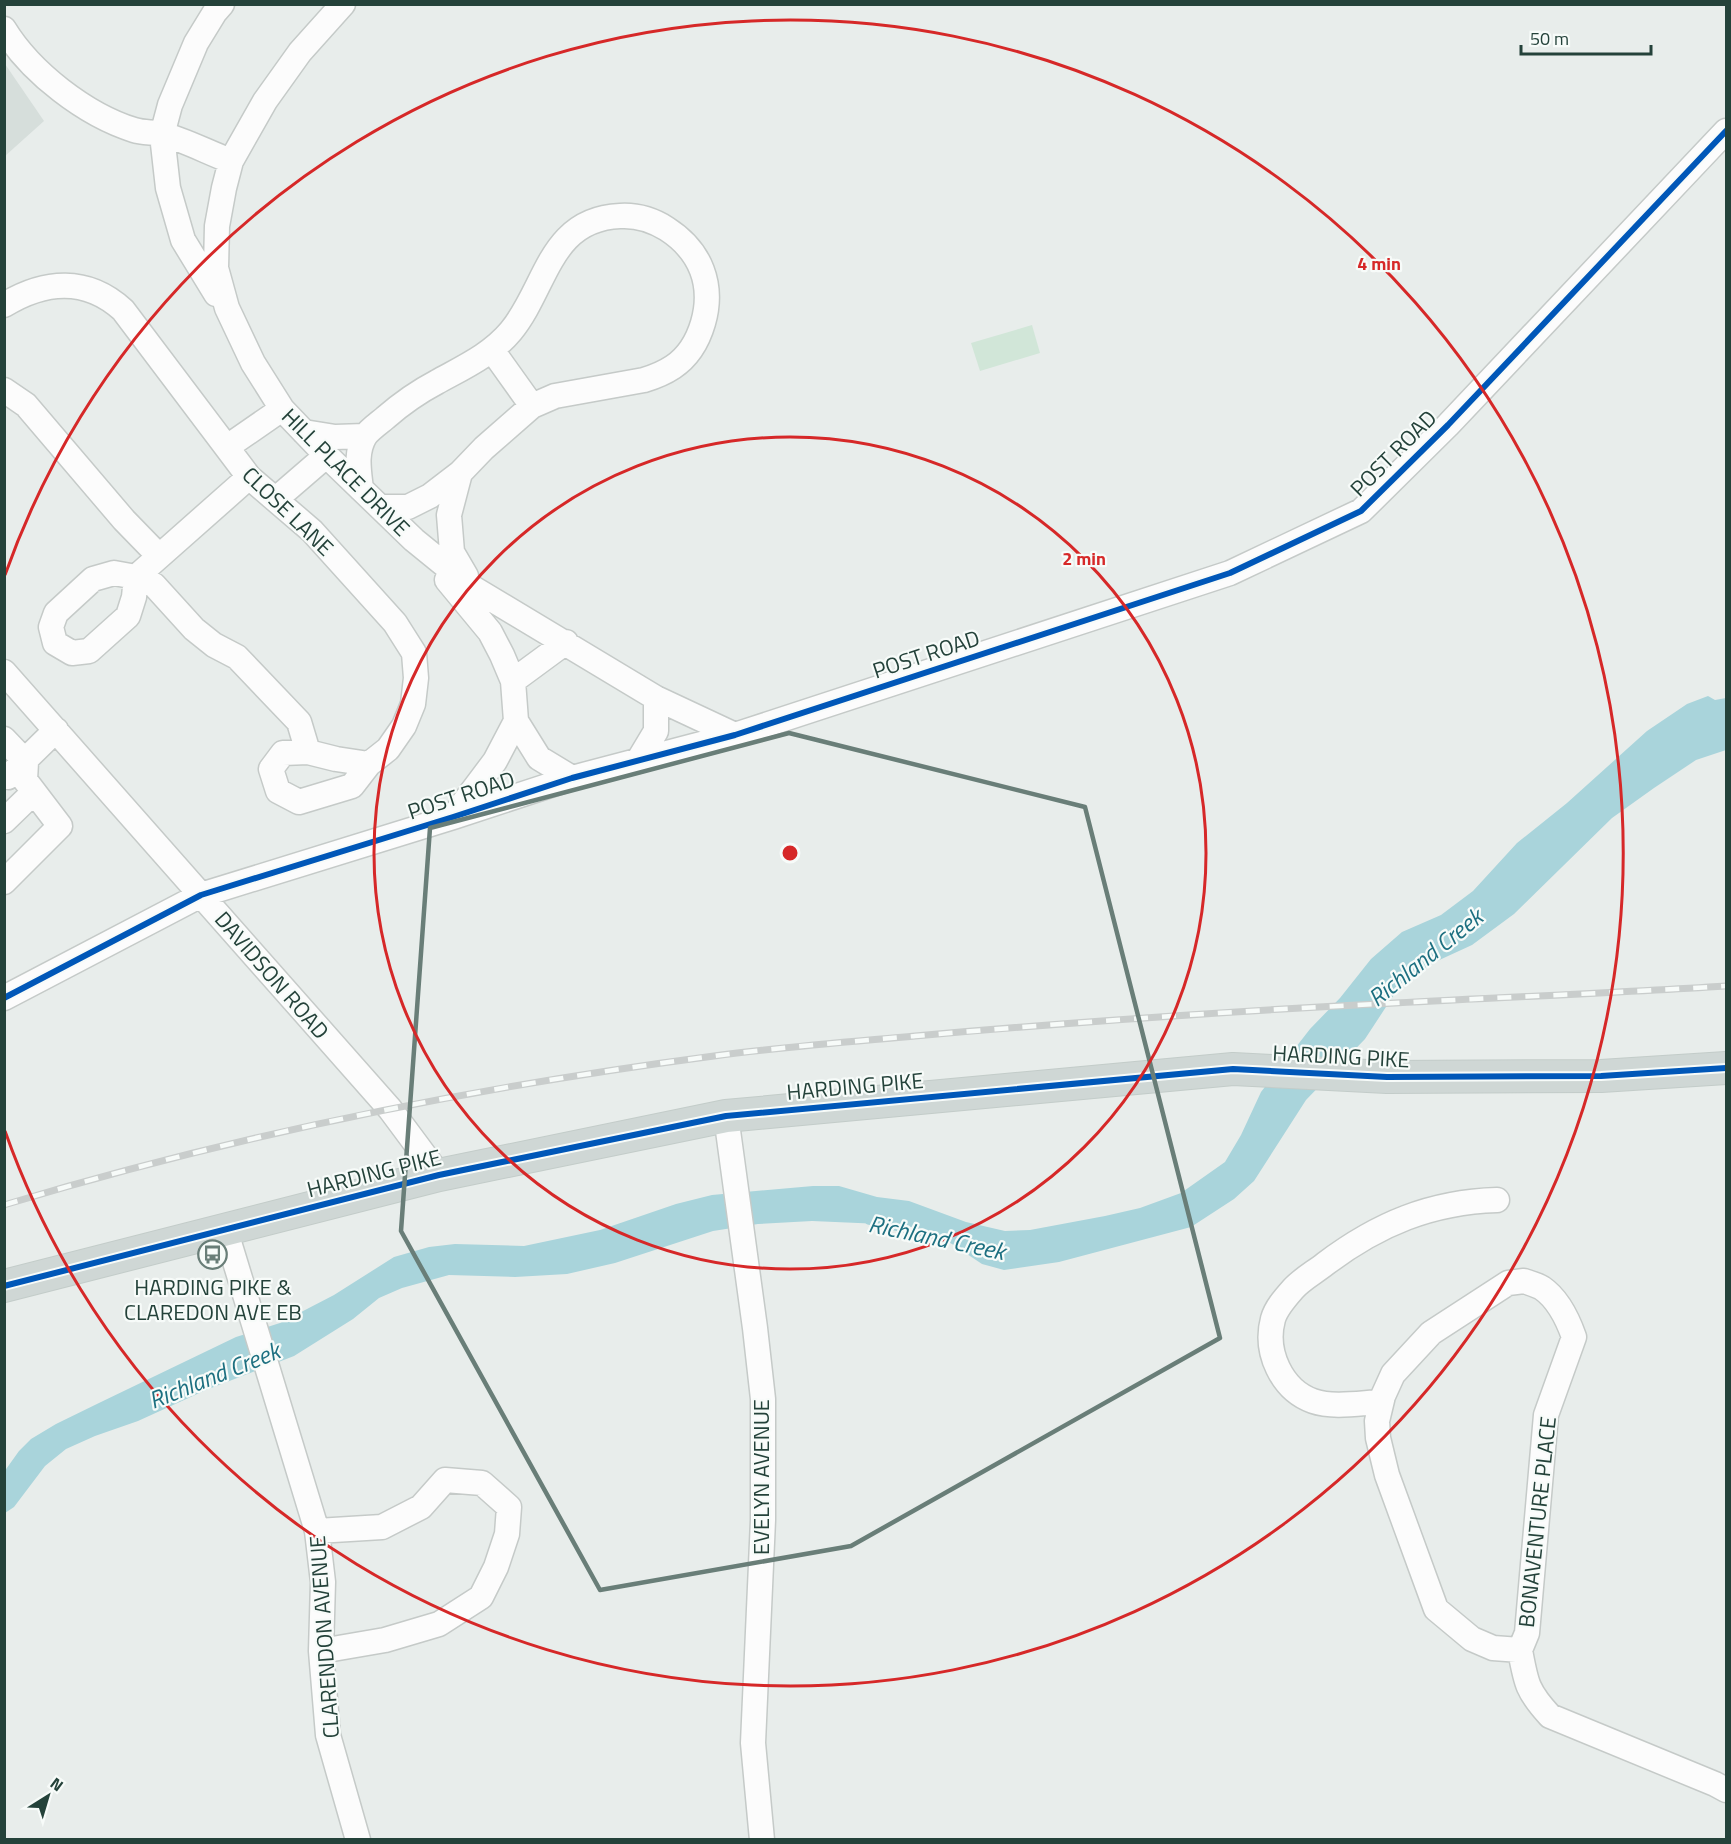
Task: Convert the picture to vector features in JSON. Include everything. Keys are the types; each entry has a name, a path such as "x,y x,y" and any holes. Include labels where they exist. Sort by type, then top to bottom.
{"main road":[{"name":"HARDING PIKE","path":"4,1286 439,1175 726,1116 1233,1069 1387,1077 1601,1076 1726,1068"}],"street":[{"name":"HILL PLACE DRIVE","path":"222,4 196,43 173,97 162,135 168,188 183,240 204,277 226,308 254,363 282,409 414,540 474,588 656,698 735,735"},
{"name":"HILL PLACE DRIVE","path":"226,308 216,268 215,247 220,207 231,161 265,101 300,52 343,4"},
{"path":"4,29 47,78 76,102 107,119 135,130 162,135 231,161"},
{"name":"POST ROAD","path":"4,998 201,895 572,778 735,735 1230,573 1361,511 1448,425 1726,131"},
{"path":"361,489 357,460 365,436 401,403 471,365 492,350 511,330 562,242 574,232 587,224 620,216 640,218 658,223 677,235 690,248 706,282 708,298 701,329 689,352 674,366 644,380 555,396 532,405 460,473 430,496 408,507 380,507"},
{"name":"CLOSE LANE","path":"4,305 39,288 57,285 86,288 111,299 123,310 249,477 312,531 395,623 414,653 416,678 413,704 404,726 388,749 369,764 352,786 298,802 278,791 271,769 283,753 308,752 369,764"},
{"path":"492,350 532,405"},
{"path":"4,390 26,405 124,520 159,556"},
{"path":"227,447 282,409"},
{"path":"304,432 336,437 365,436"},
{"path":"276,499 327,455"},
{"path":"460,473 449,515 452,552 474,588"},
{"path":"249,477 136,577 154,585 194,629 214,645 237,657 299,722 308,752"},
{"name":"HILL PLACE DRIVE","path":"414,540 490,632 513,681 516,721 539,758 572,778"},
{"path":"513,681 566,642"},
{"name":"DAVIDSON ROAD","path":"4,672 390,1109 439,1175"},
{"path":"638,760 656,731 656,698"},
{"path":"453,817 495,761 516,721"},
{"path":"4,776 8,777 26,762 56,730"},
{"path":"4,739 26,762 26,780 60,826 4,882"},
{"path":"4,821 34,792"},
{"name":"EVELYN AVENUE","path":"726,1116 763,1398 763,1520 753,1743 762,1839"},
{"path":"1381,1402 1334,1404 1316,1402 1300,1396 1285,1383 1276,1365 1271,1342 1273,1319 1280,1305 1295,1287 1353,1243 1384,1226 1451,1203 1497,1200"},
{"name":"CLARENDON AVENUE","path":"225,1229 317,1532 323,1582 321,1651 328,1735 358,1839"},
{"name":"BONAVENTURE PLACE","path":"1520,1650 1493,1648 1472,1639 1436,1609 1387,1475 1378,1438 1377,1421 1381,1402 1393,1374 1431,1333 1508,1282 1524,1281 1541,1288 1556,1302 1569,1322 1574,1337 1546,1415 1527,1633 1520,1650 1526,1683 1537,1702 1550,1716 1715,1784 1726,1791"},
{"path":"317,1532 382,1527 421,1507 445,1480 483,1484 509,1507 507,1534 482,1597 439,1624 385,1640 321,1651"}],"highlighted area":[{"path":"789,733 1085,807 1220,1338 851,1546 600,1590 401,1231 430,828"}],"shaded area":[{"path":"5,64 44,121 4,156"}],"green space":[{"path":"1032,325 1040,353 980,371 971,343"}],"water":[{"path":"1708,696 1715,700 1726,698 1726,750 1696,760 1612,818 1514,914 1472,945 1435,962 1401,984 1365,1039 1306,1100 1254,1181 1234,1199 1191,1227 1059,1262 1004,1270 982,1264 937,1234 904,1225 812,1221 758,1224 713,1231 615,1263 567,1274 515,1277 449,1275 402,1288 379,1298 353,1319 294,1356 66,1449 45,1466 14,1507 5,1513 4,1472 31,1439 56,1424 236,1337 280,1323 334,1295 394,1257 429,1247 455,1244 524,1246 600,1230 676,1204 712,1195 813,1186 839,1186 877,1197 909,1201 966,1222 1005,1231 1030,1230 1105,1216 1140,1208 1181,1193 1225,1162 1241,1135 1261,1092 1310,1029 1340,998 1371,959 1402,932 1441,915 1473,891 1517,843 1567,803 1647,731 1687,704"}],"waterway":[{"name":"Richland Creek","path":"868,1222 953,1241"}],"railway":[{"path":"4,1205 179,1157 356,1116 445,1098 624,1068 739,1053 1154,1017 1726,986"}],"cycle path":[{"path":"4,998 201,895 572,778 735,735 1230,573 1361,511 1448,425 1726,131"},
{"path":"4,1286 439,1175 726,1116 1233,1069 1387,1077 1601,1076 1726,1068"}],"place":[{"name":"HARDING PIKE & CLAREDON AVE EB","path":"213,1255"}]}
